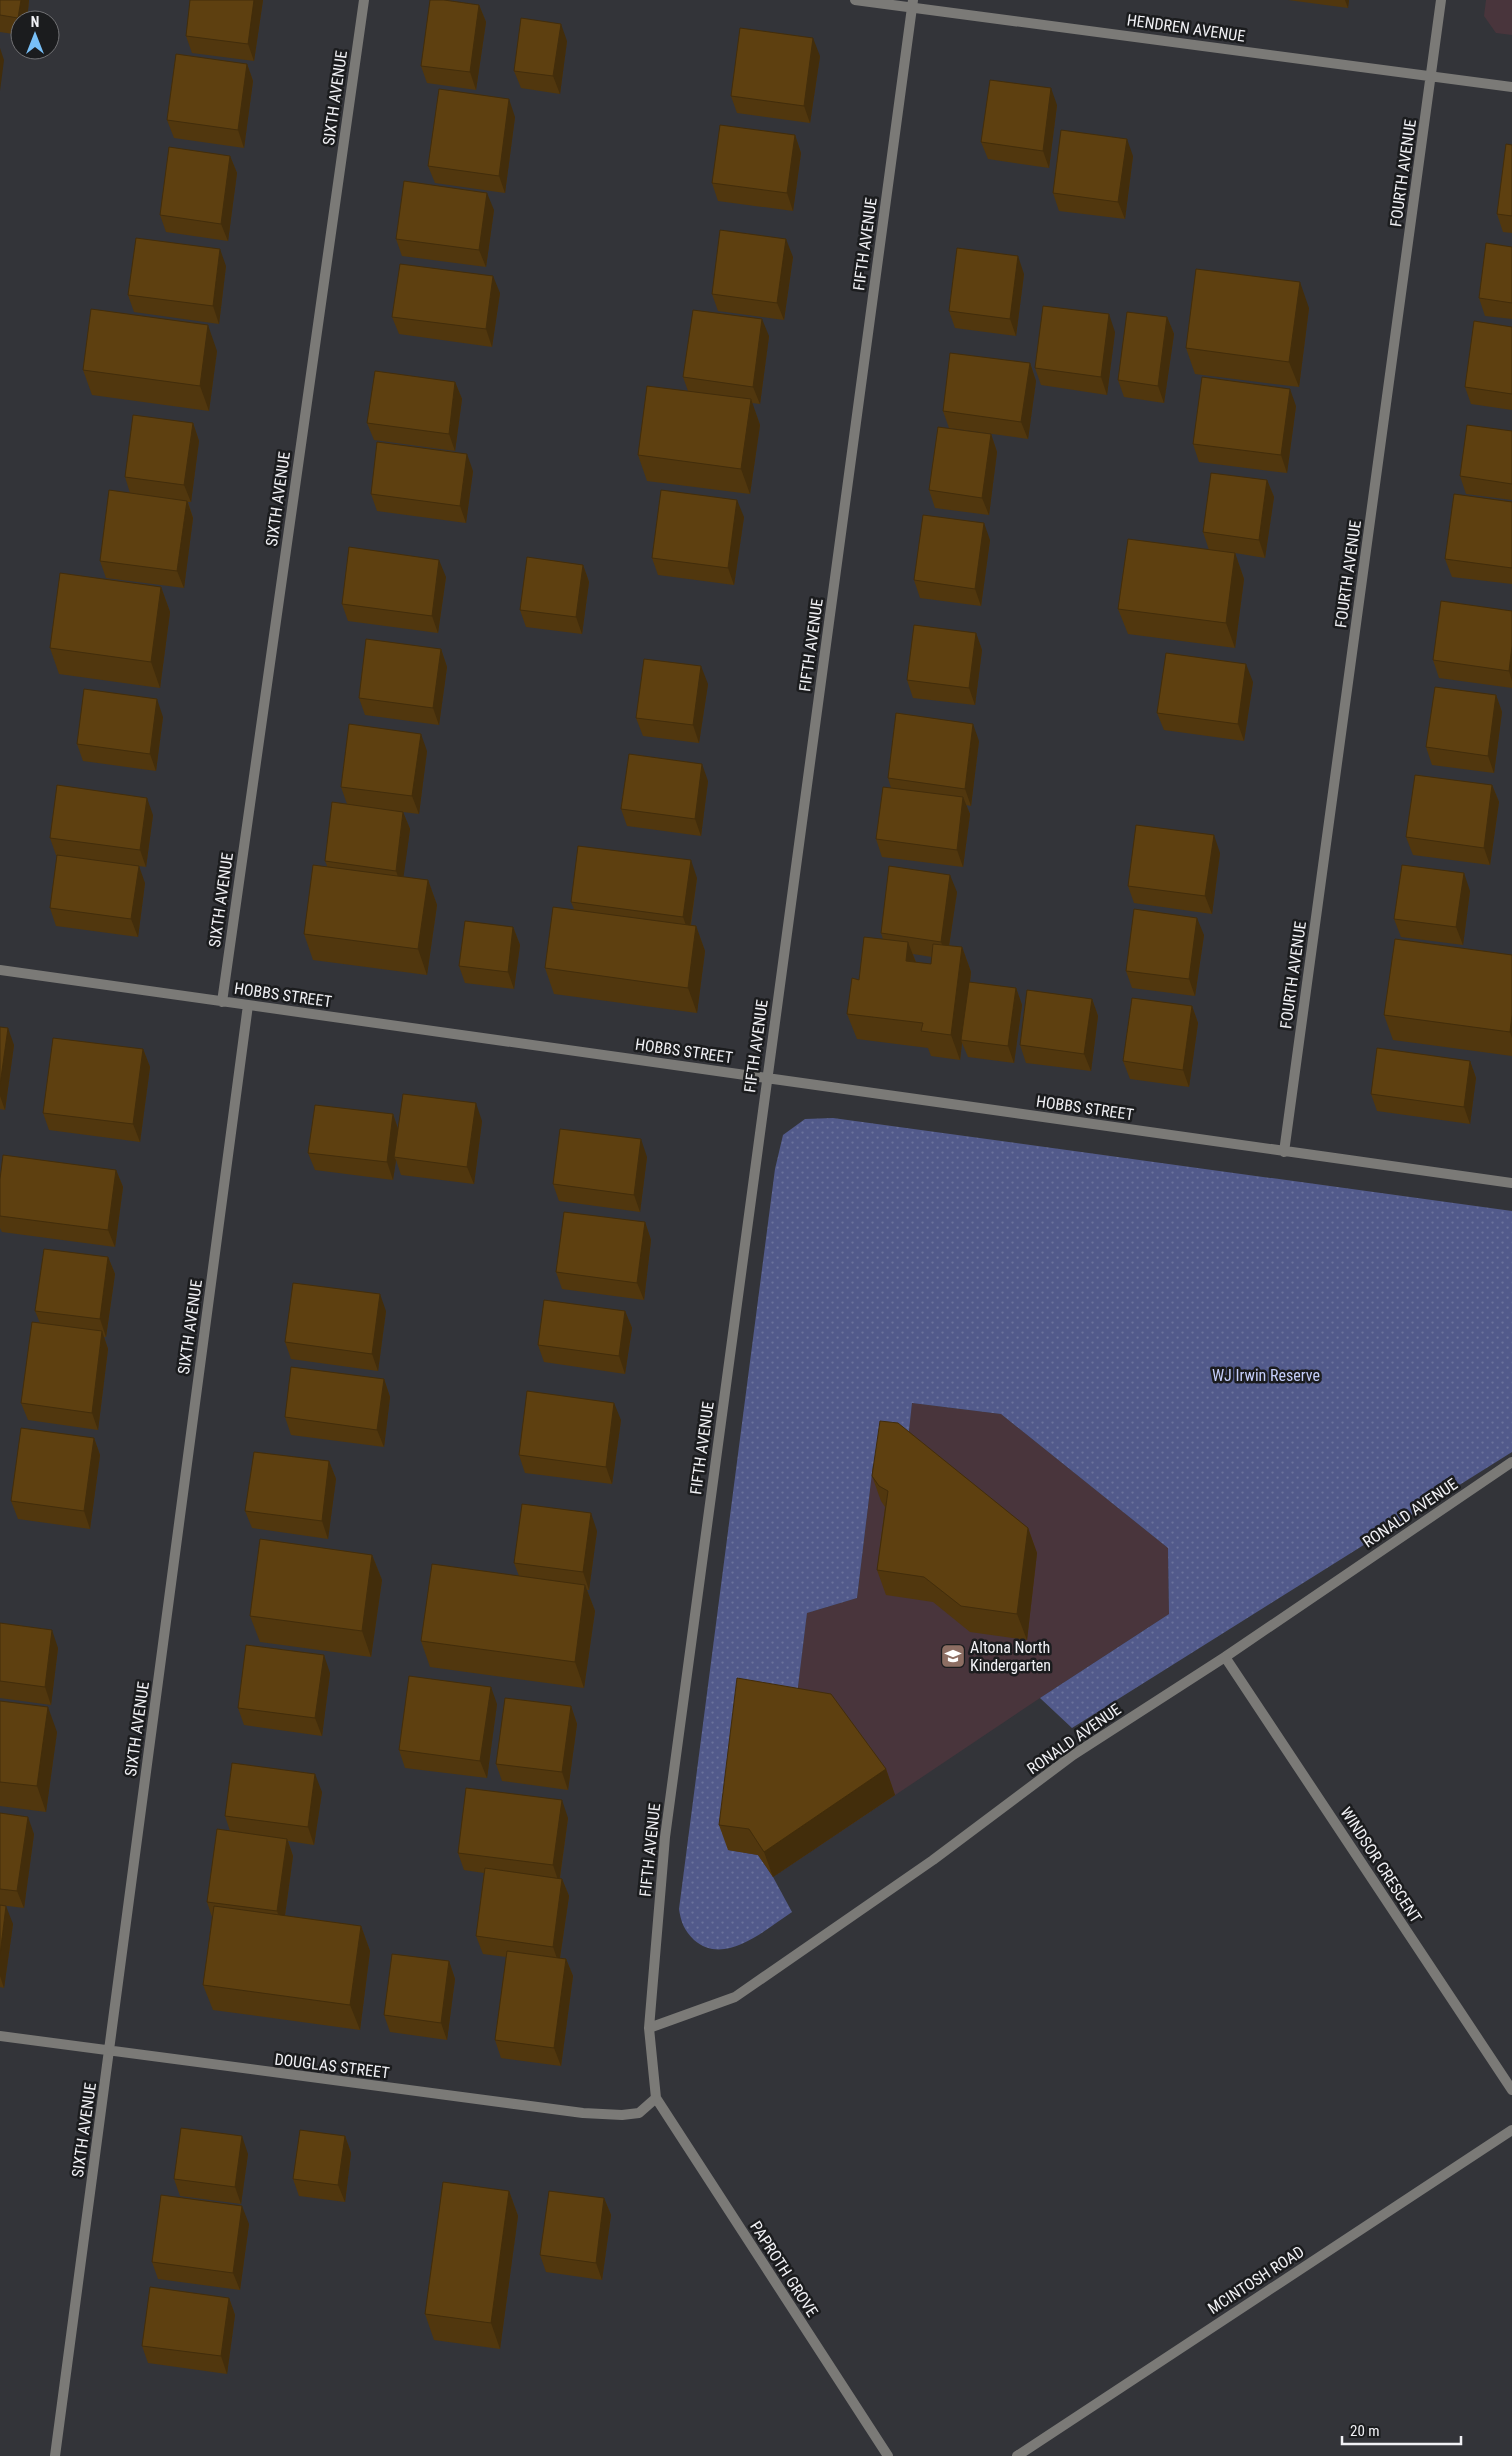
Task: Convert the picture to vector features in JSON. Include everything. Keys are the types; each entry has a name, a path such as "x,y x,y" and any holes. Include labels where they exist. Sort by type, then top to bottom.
{"street":[{"name":"SIXTH AVENUE","path":"222,1002 364,0"},
{"name":"HENDREN AVENUE","path":"855,0 912,4 1512,87"},
{"name":"FOURTH AVENUE","path":"1284,1152 1441,0"},
{"name":"FIFTH AVENUE","path":"656,2098 649,2028 665,1837 912,4"},
{"name":"HOBBS STREET","path":"0,970 1512,1183"},
{"name":"SIXTH AVENUE","path":"56,2456 248,1005"},
{"name":"RONALD AVENUE","path":"649,2028 735,1997 933,1860 1074,1755 1225,1657 1512,1462"},
{"name":"WINDSOR CRESCENT","path":"1225,1657 1512,2090"},
{"name":"DOUGLAS STREET","path":"0,2036 583,2114 639,2113 656,2098"},
{"name":"PAPROTH GROVE","path":"656,2098 888,2456"},
{"name":"MCINTOSH ROAD","path":"1017,2456 1512,2130"}],"shaded area":[{"path":"1486,0 1512,0 1512,35 1496,33 1484,16"},
{"name":"Altona North Kindergarten","path":"912,1403 1001,1414 1168,1548 1169,1614 773,1877 758,1855 728,1850 795,1710 807,1613 857,1598 873,1465 907,1448"}],"green space":[{"name":"WJ Irwin Reserve","path":"833,1118 1512,1211 1512,1452 1072,1728 1040,1698 1169,1614 1168,1548 1001,1414 912,1403 907,1449 873,1465 857,1598 807,1613 795,1711 728,1850 758,1855 773,1877 792,1912 745,1942 719,1949 706,1947 694,1940 684,1926 679,1909 775,1169 783,1135 805,1119"}],"building":[{"path":"0,0 21,0 19,10 10,10 10,17 0,15"},
{"path":"190,0 254,0 248,44 186,36"},
{"path":"430,0 479,5 470,72 421,66"},
{"path":"521,18 561,24 553,76 514,71"},
{"path":"740,28 813,38 804,106 731,96"},
{"path":"176,54 247,64 238,130 167,120"},
{"path":"990,80 1051,88 1043,151 981,142"},
{"path":"439,89 509,99 499,176 428,166"},
{"path":"720,125 795,135 787,193 712,183"},
{"path":"1061,130 1127,139 1118,202 1053,193"},
{"path":"1506,144 1512,145 1512,216 1497,214"},
{"path":"169,147 230,156 221,224 160,215"},
{"path":"404,181 487,193 479,250 396,239"},
{"path":"720,230 786,239 777,303 712,294"},
{"path":"136,238 220,249 213,306 128,295"},
{"path":"1486,243 1512,247 1512,303 1479,298"},
{"path":"957,248 1018,256 1010,319 949,311"},
{"path":"400,264 493,276 486,329 392,317"},
{"path":"1196,269 1300,282 1289,362 1186,348"},
{"path":"1043,306 1109,314 1101,377 1035,368"},
{"path":"91,309 208,325 200,386 83,370"},
{"path":"693,310 762,319 753,387 683,377"},
{"path":"1127,312 1167,317 1158,386 1118,380"},
{"path":"1474,321 1512,327 1512,394 1465,387"},
{"path":"950,353 1030,363 1021,422 943,411"},
{"path":"375,371 455,382 449,434 367,423"},
{"path":"1202,377 1290,389 1281,455 1193,444"},
{"path":"647,386 751,399 741,469 638,455"},
{"path":"133,415 193,423 184,485 125,477"},
{"path":"1467,425 1512,431 1512,484 1460,476"},
{"path":"938,427 991,434 982,498 929,490"},
{"path":"377,442 467,454 460,506 371,494"},
{"path":"1211,473 1267,480 1259,540 1203,532"},
{"path":"109,490 187,501 177,571 100,561"},
{"path":"661,490 737,500 728,568 652,558"},
{"path":"1454,494 1512,502 1512,568 1445,559"},
{"path":"923,515 984,523 975,589 914,580"},
{"path":"1128,539 1235,553 1226,623 1118,609"},
{"path":"349,547 439,560 432,616 342,604"},
{"path":"527,557 583,565 576,617 520,610"},
{"path":"60,573 161,587 151,662 50,648"},
{"path":"1441,601 1512,611 1512,646 1509,671 1433,660"},
{"path":"914,625 976,633 969,688 907,680"},
{"path":"366,639 441,649 433,708 359,698"},
{"path":"1166,653 1246,664 1238,724 1157,713"},
{"path":"644,659 701,666 693,725 636,718"},
{"path":"1435,687 1496,695 1488,756 1426,747"},
{"path":"84,689 157,699 150,754 77,744"},
{"path":"896,713 973,724 965,789 888,778"},
{"path":"349,724 421,734 412,796 341,787"},
{"path":"629,754 702,764 695,819 621,809"},
{"path":"1415,775 1492,785 1484,848 1406,837"},
{"path":"57,785 147,798 140,850 50,838"},
{"path":"883,787 963,797 957,850 876,839"},
{"path":"332,802 403,812 396,871 325,861"},
{"path":"1136,825 1214,835 1205,896 1128,886"},
{"path":"578,846 691,860 683,917 571,902"},
{"path":"57,855 139,866 131,919 50,908"},
{"path":"313,865 428,880 418,949 304,934"},
{"path":"1402,865 1464,873 1456,927 1394,919"},
{"path":"889,866 950,875 941,942 881,933"},
{"path":"553,907 696,926 688,988 545,968"},
{"path":"1134,909 1197,918 1189,979 1126,971"},
{"path":"465,921 513,927 508,972 459,966"},
{"path":"864,937 908,942 906,961 931,964 933,944 962,947 951,1035 921,1031 923,1023 847,1014 852,978 859,980"},
{"path":"1395,939 1512,955 1512,1015 1510,1032 1384,1015"},
{"path":"969,982 1016,988 1008,1046 961,1040"},
{"path":"1027,990 1092,999 1084,1054 1020,1045"},
{"path":"1132,998 1192,1006 1183,1070 1123,1061"},
{"path":"0,1027 8,1028 0,1085"},
{"path":"53,1038 143,1049 133,1124 43,1113"},
{"path":"1377,1048 1470,1061 1464,1107 1371,1094"},
{"path":"403,1094 476,1103 467,1167 394,1157"},
{"path":"315,1105 393,1114 387,1162 308,1153"},
{"path":"560,1129 641,1139 634,1195 553,1184"},
{"path":"3,1155 116,1170 108,1230 0,1216 0,1179"},
{"path":"564,1212 645,1222 637,1283 556,1272"},
{"path":"44,1249 108,1257 100,1319 35,1311"},
{"path":"293,1283 380,1294 372,1354 285,1342"},
{"path":"544,1300 625,1311 619,1356 538,1345"},
{"path":"32,1322 102,1331 92,1413 21,1403"},
{"path":"291,1367 384,1379 377,1430 285,1417"},
{"path":"527,1391 614,1403 606,1467 519,1455"},
{"path":"880,1421 898,1423 1028,1528 1017,1614 961,1606 924,1577 877,1570 888,1491 879,1486 872,1476"},
{"path":"21,1428 94,1438 84,1511 11,1501"},
{"path":"254,1452 329,1461 322,1521 245,1511"},
{"path":"522,1504 591,1513 583,1572 514,1563"},
{"path":"260,1539 372,1555 362,1631 250,1616"},
{"path":"432,1564 585,1585 575,1662 421,1641"},
{"path":"0,1623 52,1630 45,1687 0,1681"},
{"path":"246,1645 324,1655 315,1718 238,1708"},
{"path":"409,1676 491,1687 480,1761 399,1750"},
{"path":"737,1678 831,1694 886,1769 764,1852 749,1829 719,1825"},
{"path":"505,1698 571,1706 562,1772 496,1764"},
{"path":"0,1701 48,1707 37,1786 0,1782"},
{"path":"232,1763 315,1774 308,1827 225,1816"},
{"path":"466,1788 562,1800 553,1865 458,1853"},
{"path":"0,1813 28,1817 17,1891 0,1889"},
{"path":"217,1829 287,1839 277,1911 207,1902"},
{"path":"485,1868 562,1879 553,1947 476,1936"},
{"path":"0,1905 6,1906 0,1955"},
{"path":"214,1906 361,1926 350,2005 203,1985"},
{"path":"507,1951 566,1959 554,2048 495,2040"},
{"path":"392,1954 449,1961 441,2023 384,2015"},
{"path":"181,2128 242,2136 235,2187 174,2179"},
{"path":"300,2130 345,2136 338,2185 293,2179"},
{"path":"443,2182 509,2191 491,2323 425,2314"},
{"path":"549,2191 604,2198 596,2263 540,2255"},
{"path":"161,2195 242,2206 233,2273 152,2262"},
{"path":"150,2287 229,2298 221,2356 142,2346"}],"place":[{"name":"Altona North Kindergarten","path":"953,1656"}]}
